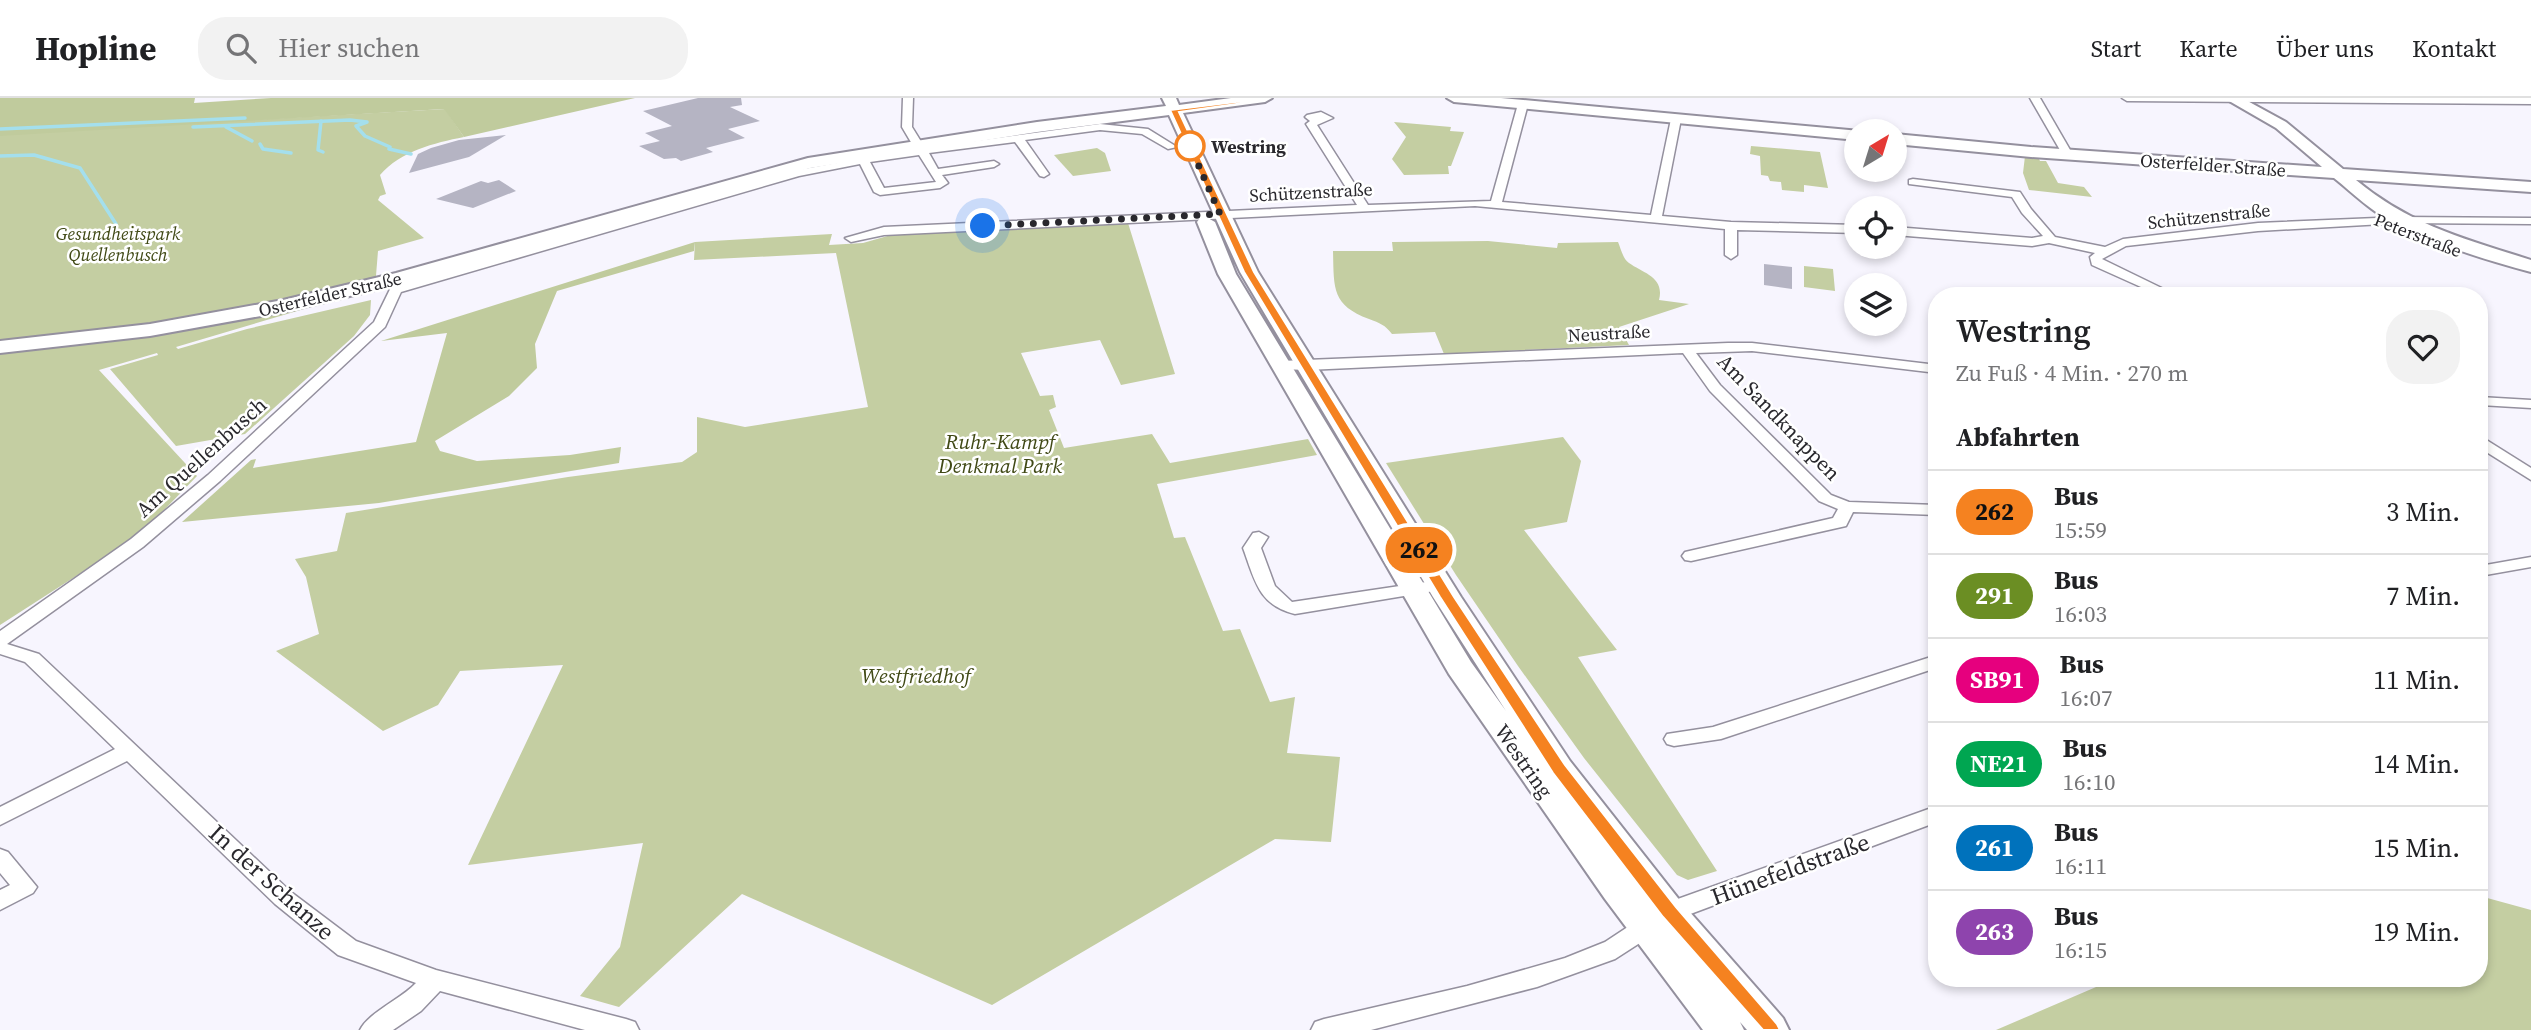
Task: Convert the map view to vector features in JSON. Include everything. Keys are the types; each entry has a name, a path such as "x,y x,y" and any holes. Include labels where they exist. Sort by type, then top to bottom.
{"main road":[{"name":"Osterfelder Straße","path":"0,347 150,330 399,284 854,154 921,148 1078,118 1166,104 1232,98"},
{"name":"Osterfelder Straße","path":"1037,127 1081,126 1166,104 1265,98"},
{"path":"1454,98 1844,134"},
{"path":"2232,99 2283,128"},
{"path":"1166,104 1172,145"},
{"name":"Westring","path":"1166,104 1207,210 1227,274 1281,365 1427,587 1559,769 1656,919"},
{"path":"1106,119 1142,122 1172,145"},
{"name":"Peterstraße","path":"2283,128 2318,173 2362,213 2442,246 2531,273"},
{"name":"Peterstraße","path":"2283,128 2401,220 2475,249 2531,266"},
{"name":"Osterfelder Straße","path":"1908,140 2068,155 2531,187"},
{"name":"Westring","path":"1207,210 1307,366 1427,587"},
{"path":"1656,919 1725,1030"},
{"path":"1656,919 1770,1030"}],"street":[{"path":"863,160 880,192 936,186 942,183 907,127 908,98"},
{"path":"2035,98 2068,155"},
{"path":"2127,98 2531,101"},
{"path":"2509,101 2531,111"},
{"path":"1496,204 1522,104"},
{"path":"1656,218 1676,119"},
{"path":"1316,121 1311,124 1364,207"},
{"name":"Osterfelder Straße","path":"788,171 921,148 1018,138 1081,126 1136,129 1172,145"},
{"path":"1018,138 1044,174"},
{"path":"937,172 994,164"},
{"path":"1913,183 2016,194 2026,211 2049,235 2049,239"},
{"name":"Schützenstraße","path":"850,238 884,232 1207,210 1496,204 1731,226 1844,229"},
{"name":"Schützenstraße","path":"1907,231 2032,242 2049,239 2105,251 2123,243 2254,228 2401,220 2531,221"},
{"path":"1731,226 1731,255"},
{"path":"2105,251 2095,260 2101,265 2151,287"},
{"name":"Am Quellenbusch","path":"0,640 138,543 212,480 365,340 380,324 399,284"},
{"name":"Neustraße","path":"1281,365 1752,347 1928,368"},
{"name":"Am Sandknappen","path":"1686,348 1715,388 1817,493 1847,507 1928,510"},
{"path":"2488,401 2524,403"},
{"path":"2488,446 2531,475"},
{"name":"Am Sandknappen","path":"1691,556 1840,522 1847,507"},
{"path":"1259,537 1252,548 1274,601 1285,607 1295,608 1427,587"},
{"path":"2488,570 2531,562"},
{"name":"In der Schanze","path":"0,648 32,657 283,898 347,948 435,980 626,1030"},
{"path":"1674,739 1714,734 1928,664"},
{"path":"0,817 130,751"},
{"name":"Hünefeldstraße","path":"1324,1030 1475,996 1609,951 1656,919 1928,817"},
{"path":"0,858 25,887 0,901"},
{"path":"373,1030 412,1004 435,980"}],"green space":[{"path":"0,98 195,98 194,103 271,98 635,98 464,137 444,109 0,136"},
{"name":"Gesundheitspark Quellenbusch","path":"445,109 464,137 430,145 408,154 380,175 386,194 378,200 424,238 378,251 375,288 176,347 178,349 247,329 371,300 370,315 354,336 245,434 176,446 110,369 158,355 157,353 99,370 197,476 140,535 0,625 0,134"},
{"path":"1394,122 1451,127 1450,131 1464,132 1451,166 1448,166 1449,174 1404,175 1392,159 1406,137"},
{"path":"1751,146 1820,152 1828,188 1804,185 1804,192 1782,190 1781,182 1770,181 1768,176 1761,175 1760,156 1750,154"},
{"path":"1097,148 1105,153 1111,171 1073,176 1054,155"},
{"path":"2025,156 2046,161 2058,183 2084,187 2092,197 2029,190 2023,173"},
{"name":"Westfriedhof","path":"1128,223 1175,374 1121,385 1100,340 1021,353 1040,396 1053,395 1056,407 1049,410 1064,448 1152,434 1170,463 1308,439 1317,455 1157,484 1174,538 1185,537 1223,631 1240,629 1270,702 1295,697 1287,753 1340,757 1331,842 1275,839 992,1005 742,894 619,1007 580,996 620,947 643,843 468,865 563,665 460,671 438,705 383,731 276,651 319,634 306,577 295,559 337,551 346,513 568,477 682,462 697,452 697,417 745,427 868,407 836,253 694,260 695,242 832,234 829,245 863,243 891,235"},
{"path":"1488,241 1557,248 1558,243 1618,242 1627,261 1656,281 1660,292 1659,300 1689,304 1619,327 1629,345 1444,354 1435,332 1392,334 1382,325 1347,308 1337,293 1333,251 1393,251 1392,242"},
{"path":"695,242 694,251 557,291 535,344 537,368 509,396 435,441 440,451 477,461 570,455 621,447 619,463 379,503 182,522 251,460 256,459 253,468 416,442 447,333 381,341"},
{"path":"1804,266 1833,269 1835,291 1804,287"},
{"path":"1563,437 1581,461 1567,522 1524,530 1617,650 1578,657 1717,871 1688,880 1677,875 1584,758 1518,666 1456,575 1386,463"},
{"path":"2488,898 2531,910 2531,1030 1996,1030 2096,987 2488,987"}],"building":[{"path":"698,98 741,98 742,105 730,107 760,121 728,129 745,138 706,148 713,152 681,161 676,158 664,159 639,146 660,141 645,133 672,126 643,111"},
{"path":"506,135 469,157 409,173 418,154 431,148 459,140"},
{"path":"499,180 516,191 473,208 436,199 481,181 488,183"},
{"path":"1764,264 1792,267 1792,289 1764,285"}],"waterway":[{"path":"0,129 245,118"},
{"path":"193,127 321,121"},
{"path":"321,121 318,150 323,152"},
{"path":"321,121 367,122 356,126 365,136 390,147 389,149 411,154"},
{"path":"226,127 252,141"},
{"path":"260,144 263,149 291,153"},
{"path":"0,156 34,155 80,168 116,224"}],"bus line":[{"name":"262","path":"1265,98 1174,110 1249,272 1447,597 1559,769 1669,912 1770,1030"}],"place":[{"name":"Westring","path":"1190,146"}],"route":[{"path":"983,226 1220,214 1190,146"}],"park label":[{"name":"Ruhr-Kampf Denkmal Park","path":"1000,453"}]}
